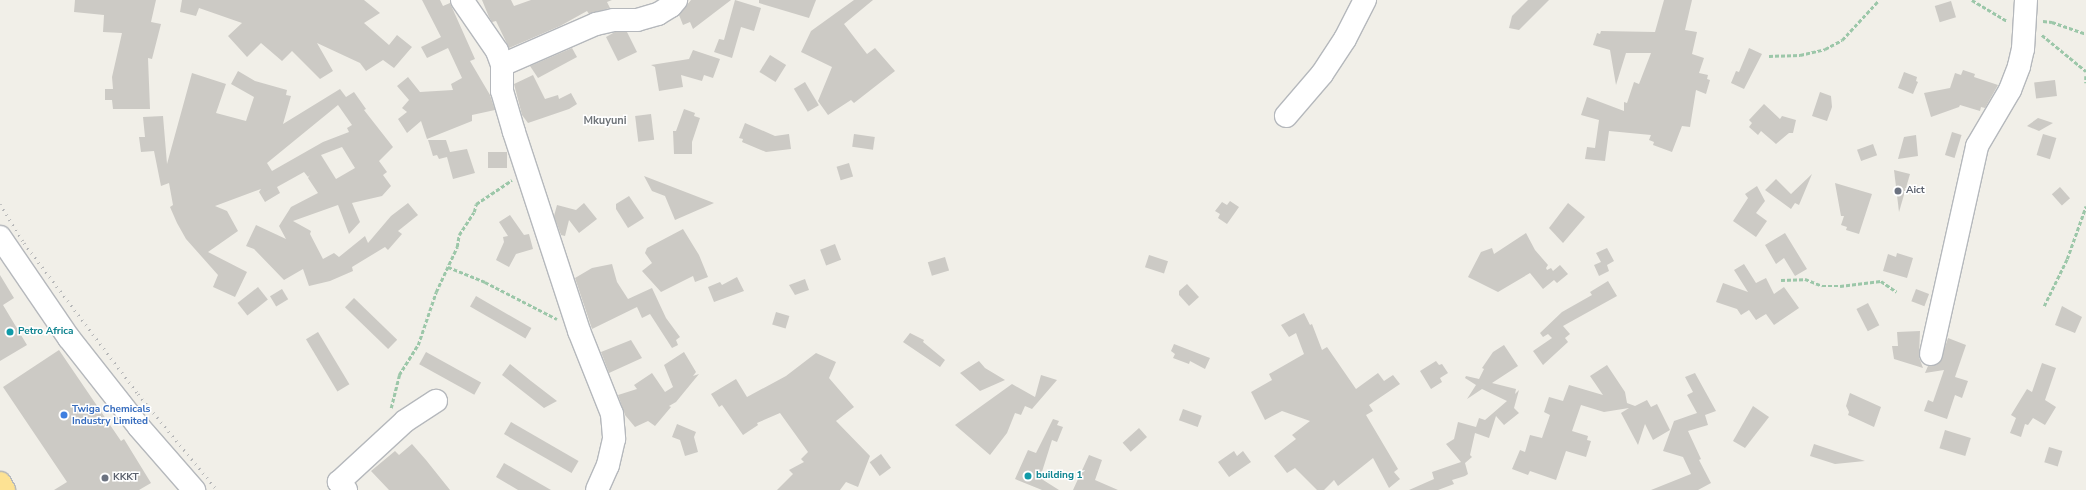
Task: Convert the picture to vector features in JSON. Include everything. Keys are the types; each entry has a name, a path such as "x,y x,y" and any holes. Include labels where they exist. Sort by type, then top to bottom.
{"highway":[{"path":"0,483 4,490"}],"street":[{"path":"462,0 497,51 502,65 502,91 528,177 579,331 612,414 614,438 608,465 597,490"},
{"path":"502,65 596,24 614,20 638,20 658,14 671,6 676,0"},
{"path":"1286,116 1322,74 1345,39 1365,0"},
{"path":"1931,354 1976,146 2010,90 2023,49 2027,16"},
{"path":"0,237 69,338 139,427 194,490"},
{"path":"342,486 405,421 436,401"}],"path":[{"path":"1769,56 1800,55 1825,49 1842,40 1879,0"},
{"path":"1972,0 1984,6 1996,17 2027,16 2052,22 2086,34"},
{"path":"2027,16 2051,44 2086,71"},
{"path":"2086,76 2086,83"},
{"path":"390,411 399,375 418,345 457,246 459,235 474,212 476,204 515,178 528,177"},
{"path":"2044,306 2067,259 2086,206"},
{"path":"448,266 485,282 579,331"},
{"path":"1781,280 1805,279 1822,286 1882,281 1897,292"}],"building":[{"path":"75,0 156,0 151,22 161,24 152,59 148,58 150,109 113,109 112,100 105,100 105,89 113,89 112,77 122,33 103,32 104,15 74,12"},
{"path":"182,0 364,0 380,13 364,23 389,45 397,35 412,47 394,68 383,60 366,71 360,63 317,43 333,71 320,79 292,51 282,61 261,43 247,57 228,36 242,23 199,8 196,16 180,12"},
{"path":"422,0 440,0 443,6 450,3 475,59 470,61 490,95 495,110 472,115 472,121 427,139 421,121 407,133 398,119 407,112 402,108 409,100 397,86 408,77 420,92 453,90 451,84 462,78 448,48 427,58 421,47 441,37"},
{"path":"482,0 511,0 514,6 531,0 612,0 607,2 610,8 589,14 587,11 560,26 509,48 496,21 492,22 489,17"},
{"path":"691,0 731,0 693,29 690,22 683,25 679,15"},
{"path":"735,0 761,8 754,31 741,27 732,58 714,52 719,39 724,40"},
{"path":"759,0 816,0 809,18 759,3"},
{"path":"854,0 873,0 844,24 867,54 875,48 895,71 854,103 851,100 828,115 818,101 832,67 801,52 811,31"},
{"path":"1528,0 1549,0 1519,30 1509,28 1512,16"},
{"path":"1664,0 1692,0 1685,30 1697,32 1692,54 1704,58 1699,73 1708,75 1707,79 1710,80 1706,94 1696,90 1690,127 1682,126 1672,152 1653,145 1654,142 1649,140 1651,135 1609,131 1605,161 1585,159 1587,147 1595,148 1599,120 1581,115 1587,97 1624,111 1624,102 1627,103 1634,82 1639,84 1651,53 1626,53 1616,85 1610,50 1593,45 1597,33 1600,34 1601,31 1655,32"},
{"path":"1951,1 1956,17 1940,22 1935,6"},
{"path":"615,32 627,32 637,52 618,61 606,37"},
{"path":"572,48 577,57 538,78 530,66"},
{"path":"1749,48 1762,54 1744,89 1731,83 1736,71 1739,72"},
{"path":"693,50 720,59 713,78 704,75 702,81 681,75 683,87 659,91 655,67 651,65 689,59"},
{"path":"770,55 786,65 776,82 759,72"},
{"path":"1963,70 1975,74 1974,77 1998,85 1985,108 1981,107 1980,111 1960,105 1959,107 1931,117 1924,93 1950,88 1955,73 1961,75"},
{"path":"238,71 255,81 287,90 286,95 291,96 283,124 340,89 346,97 354,92 366,109 364,110 393,147 379,161 387,172 383,175 391,186 382,196 352,203 360,222 349,234 338,205 293,221 311,231 310,234 323,259 334,253 339,257 365,236 368,243 391,216 408,203 418,215 398,231 402,234 388,250 385,247 352,267 353,271 330,281 309,286 303,269 284,280 254,249 246,246 256,225 286,239 279,226 291,207 318,193 308,178 310,175 308,177 304,172 277,187 280,193 265,202 259,192 261,189 215,206 227,211 238,231 208,252 247,272 235,297 213,287 218,275 186,239 170,207 173,205 169,183 161,186 154,151 141,152 139,137 145,137 143,117 163,116 167,164 192,73 226,84 216,113 246,121 254,97 231,84","holes":["338,105 352,125 347,128 349,132 323,142 272,171 267,163","342,147 355,168 336,179 321,155"]},
{"path":"1904,72 1917,77 1916,81 1918,82 1913,94 1898,88"},
{"path":"533,75 545,99 558,95 559,99 571,93 577,104 569,109 528,123 522,115 514,84"},
{"path":"2055,80 2057,96 2036,98 2034,83"},
{"path":"805,82 819,105 808,112 794,89"},
{"path":"1820,92 1831,96 1832,107 1827,121 1812,116"},
{"path":"1764,104 1780,119 1782,116 1796,120 1793,133 1789,133 1776,144 1761,131 1758,135 1749,127 1752,123 1749,120"},
{"path":"684,109 695,113 694,116 700,118 692,142 692,154 674,154 673,131 676,131"},
{"path":"651,114 654,140 638,142 635,116"},
{"path":"2038,118 2053,123 2039,131 2027,126"},
{"path":"745,123 775,136 789,134 791,149 766,152 742,142 743,139 739,138"},
{"path":"1952,132 1962,135 1955,158 1945,155"},
{"path":"854,134 875,137 873,150 852,147"},
{"path":"2043,134 2056,138 2050,159 2037,155"},
{"path":"1916,135 1918,156 1898,159 1904,137"},
{"path":"428,140 446,140 450,152 467,149 475,173 453,179 447,157 439,159 437,155 433,156"},
{"path":"1873,144 1877,155 1861,161 1857,150"},
{"path":"488,152 507,152 507,168 488,168"},
{"path":"849,163 853,176 841,180 837,167"},
{"path":"1894,170 1910,174 1899,212"},
{"path":"1812,174 1799,205 1795,203 1791,209 1765,190 1776,179 1791,194"},
{"path":"644,176 714,203 675,220 665,196 652,191"},
{"path":"1835,183 1872,194 1859,234 1846,230 1847,227 1841,225 1844,216 1841,216"},
{"path":"1757,186 1765,201 1756,213 1767,221 1756,237 1733,221 1748,198 1745,194"},
{"path":"2060,187 2070,198 2062,206 2052,194"},
{"path":"629,196 644,218 628,228 616,209 616,204"},
{"path":"1230,201 1239,207 1227,224 1218,218 1220,214 1215,211 1222,202 1227,205"},
{"path":"584,203 597,219 579,233 569,220 565,236 561,235 554,216 557,205 576,210"},
{"path":"1568,203 1585,217 1563,243 1549,228"},
{"path":"510,215 524,235 529,234 533,249 516,254 509,267 496,260 504,242 503,237 508,236 499,222"},
{"path":"683,229 699,255 708,277 695,282 693,276 661,292 642,271 652,263 645,253 647,248"},
{"path":"1526,233 1535,250 1548,265 1546,268 1547,270 1551,268 1553,271 1560,265 1568,274 1557,283 1554,280 1543,289 1530,273 1498,292 1468,277 1481,252 1492,248 1494,254"},
{"path":"1785,233 1807,269 1795,276 1784,258 1776,264 1765,245"},
{"path":"835,244 841,260 826,266 820,250"},
{"path":"1607,248 1614,261 1607,265 1609,271 1599,276 1594,265 1601,262 1596,253"},
{"path":"1897,253 1913,258 1907,278 1883,271 1888,254 1896,257"},
{"path":"1149,255 1168,261 1164,274 1145,267"},
{"path":"945,257 949,270 932,276 928,262"},
{"path":"612,264 617,282 628,299 652,288 666,318 680,337 676,340 678,345 672,348 650,314 642,318 637,307 592,329 575,278 592,268"},
{"path":"1744,264 1756,283 1766,278 1774,294 1784,287 1799,308 1774,325 1766,314 1756,320 1749,310 1741,315 1737,309 1716,302 1723,283 1748,292 1734,270"},
{"name":"Petro Africa","path":"0,275 14,298 3,305 27,345 0,361"},
{"path":"737,277 744,291 714,302 708,287 720,282 722,285"},
{"path":"805,279 809,290 795,295 789,285"},
{"path":"1608,281 1617,296 1563,326 1570,334 1565,338 1568,342 1543,365 1533,351 1552,338 1548,334 1543,337 1540,333 1562,312 1592,295 1590,292"},
{"path":"1187,284 1199,297 1189,306 1179,295 1179,291"},
{"path":"258,287 268,300 247,316 238,303"},
{"path":"282,289 288,299 276,306 270,296"},
{"path":"1916,289 1929,294 1924,306 1911,301"},
{"path":"476,296 531,328 525,338 470,306"},
{"path":"354,298 397,340 388,349 345,307"},
{"path":"1868,303 1879,325 1868,331 1856,309"},
{"path":"2062,306 2082,317 2075,333 2055,325"},
{"path":"776,312 789,316 786,329 772,324"},
{"path":"1304,313 1310,325 1312,324 1322,350 1327,347 1356,389 1378,373 1384,381 1393,375 1400,384 1369,405 1373,411 1366,415 1398,469 1394,472 1400,479 1389,488 1373,458 1338,486 1334,480 1324,490 1317,490 1295,468 1287,473 1274,456 1296,439 1292,435 1310,421 1282,411 1265,420 1251,392 1272,380 1269,374 1304,354 1296,333 1289,337 1281,325"},
{"path":"1920,331 1919,357 1923,368 1894,359 1892,346 1898,346 1897,332"},
{"path":"318,332 349,384 337,391 306,339"},
{"path":"910,333 924,340 923,342 945,360 940,367 903,342"},
{"path":"1948,338 1966,345 1955,377 1968,381 1962,398 1955,395 1947,419 1924,411 1928,400 1933,402 1944,370 1925,373 1928,366 1940,362"},
{"path":"631,340 642,358 609,373 601,352"},
{"path":"1174,344 1210,358 1205,369 1190,361 1189,364 1173,358 1175,354 1171,351"},
{"path":"1504,345 1518,366 1492,383 1516,389 1515,394 1519,390 1514,408 1519,413 1504,425 1496,416 1489,438 1475,433 1470,455 1472,457 1465,463 1468,474 1452,480 1454,484 1438,490 1409,490 1434,479 1432,472 1461,462 1446,444 1454,439 1458,422 1476,427 1479,418 1485,420 1507,401 1482,389 1467,399 1476,385 1465,378 1466,376 1479,379 1484,369 1482,368 1493,352"},
{"path":"59,350 121,441 124,439 151,483 139,490 54,490 67,482 3,387"},
{"path":"426,352 481,383 474,395 419,364"},
{"path":"684,352 696,372 693,376 699,374 676,402 669,406 671,407 655,426 648,421 635,427 625,415 618,395 637,389 634,385 652,373 665,392 673,387 664,365"},
{"path":"816,353 836,362 829,378 854,407 836,421 870,456 858,487 846,482 840,490 777,490 793,474 789,470 804,462 801,459 808,452 780,413 757,423 758,425 743,435 722,405 719,407 711,394 736,379 747,397 786,376"},
{"path":"979,361 985,368 1005,380 980,391 960,373"},
{"path":"1436,361 1439,365 1442,364 1448,373 1440,378 1442,382 1431,389 1420,371"},
{"path":"2042,363 2056,368 2045,400 2056,407 2045,425 2033,418 2028,425 2025,424 2021,437 2010,433 2016,418 2011,415 2027,389 2032,392"},
{"path":"510,364 557,401 544,408 502,375"},
{"path":"1607,365 1625,392 1627,403 1635,406 1647,400 1651,407 1657,404 1670,430 1653,440 1645,424 1638,445 1621,413 1629,408 1604,412 1581,405 1572,431 1588,436 1587,440 1591,441 1586,457 1566,451 1556,480 1530,471 1528,475 1512,469 1520,450 1525,452 1530,435 1542,438 1550,415 1544,412 1549,397 1563,401 1569,385 1603,395 1590,376"},
{"path":"1695,373 1716,411 1705,415 1708,425 1688,431 1701,459 1699,460 1711,483 1698,490 1651,490 1691,474 1683,457 1663,451 1674,421 1697,413 1687,395 1693,392 1685,377"},
{"path":"1041,375 1057,380 1032,409 1025,406 1021,415 1015,413 1007,433 990,455 955,425 1012,384 1035,397"},
{"path":"1850,393 1881,407 1874,427 1848,415 1849,412 1846,406"},
{"path":"1753,406 1769,417 1745,448 1733,441"},
{"path":"1183,409 1202,416 1198,427 1179,420"},
{"path":"1053,419 1059,421 1057,425 1063,427 1057,442 1052,440 1040,478 1059,490 1042,490 1015,479 1028,450 1036,453"},
{"path":"511,422 579,461 572,473 504,434"},
{"path":"677,424 696,432 694,437 698,452 685,456 680,440 672,437"},
{"path":"1139,428 1147,437 1131,452 1123,443"},
{"path":"1945,430 1971,438 1965,456 1939,448"},
{"path":"412,444 450,490 389,490 371,471 395,451 399,455"},
{"path":"1814,444 1865,461 1835,464 1810,456"},
{"path":"2049,447 2062,451 2058,466 2044,462"},
{"path":"1234,451 1237,456 1243,451 1251,462 1229,477 1218,462"},
{"path":"881,454 891,468 880,476 870,462"},
{"path":"1089,455 1102,460 1095,480 1118,490 1073,490"},
{"path":"504,463 551,490 518,490 496,477"}],"railway":[{"path":"0,204 24,243 138,394 217,490"}],"place":[{"name":"Aict","path":"1898,191"},
{"name":"Petro Africa","path":"10,332"},
{"name":"Twiga Chemicals Industry Limited","path":"64,415"},
{"name":"building 1","path":"1028,476"},
{"name":"KKKT","path":"105,478"}],"district":[{"name":"Mkuyuni","path":"605,121"}]}
